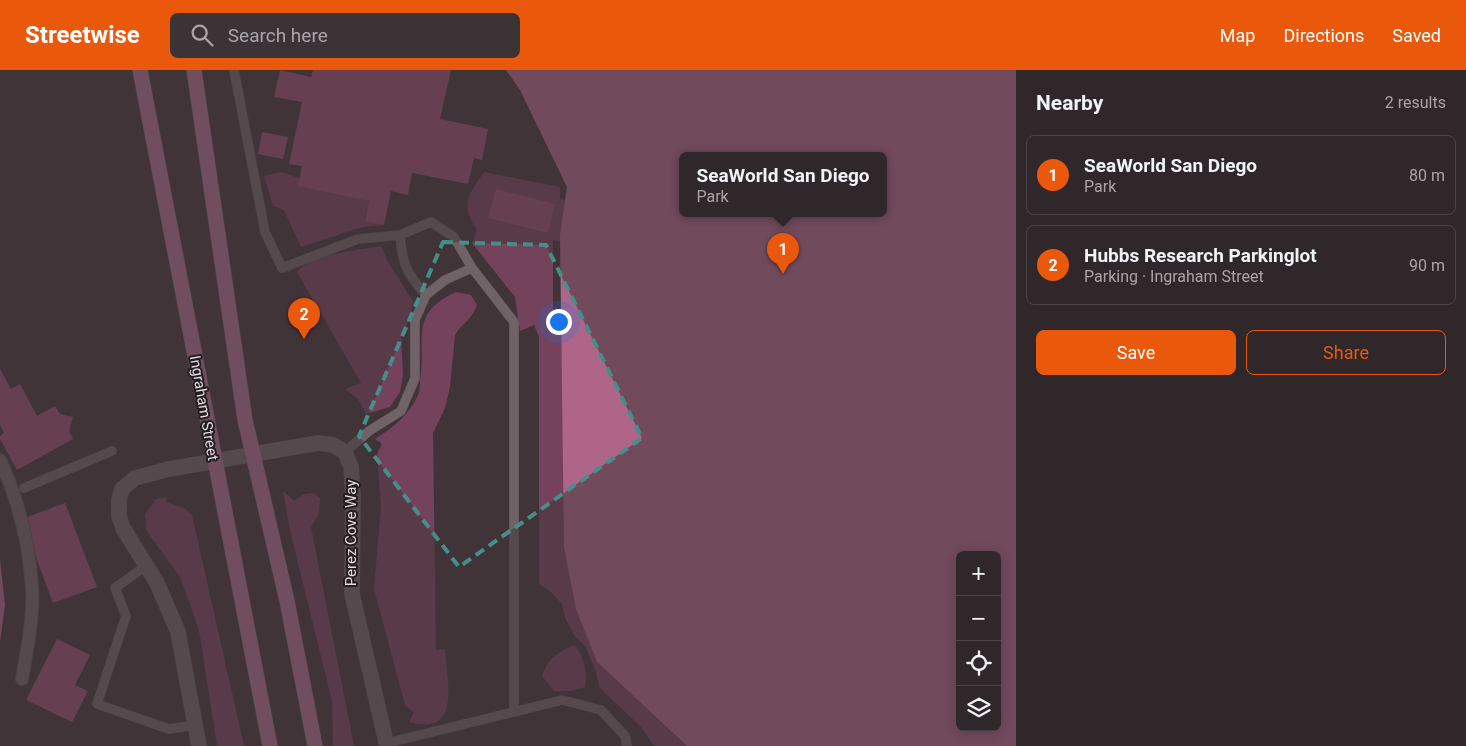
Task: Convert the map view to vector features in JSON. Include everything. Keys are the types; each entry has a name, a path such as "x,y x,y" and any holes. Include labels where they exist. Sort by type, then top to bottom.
{"main road":[{"name":"Ingraham Street","path":"140,70 270,746"},
{"path":"194,75 252,454 287,601 315,746"}],"street":[{"path":"199,746 178,632 167,603 123,528 119,500 122,489 135,478 177,467 318,443 333,445 345,452"},
{"name":"Perez Cove Way","path":"345,452 350,467 353,495 352,594 387,745"},
{"path":"0,460 9,480 23,528 32,588 29,640 22,679"}],"lane":[{"path":"234,70 265,232 282,268 358,239 400,235 431,222 454,237 472,268 514,322 514,712"},
{"path":"400,235 402,258 411,278 426,295"},
{"path":"345,452 369,431 401,411 415,378 415,320 426,295 445,280 472,268"},
{"path":"24,488 112,451"},
{"path":"146,565 115,588 126,616 97,704 169,730 196,725"},
{"path":"387,745 562,700 601,710 624,736 627,746"}],"highlighted area":[{"path":"443,242 546,245 642,438 459,567 359,436"}],"shaded area":[{"path":"506,70 1016,70 1016,746 687,746 597,662 576,609 564,547 560,235 567,187 520,90"},
{"path":"281,172 369,201 365,220 384,225 362,227 301,247 284,210 273,206 264,176"},
{"path":"484,172 560,187 560,199 1016,309 1016,353 553,240 553,309 561,316 564,459 597,662 687,746 654,746 641,727 600,688 595,669 585,646 574,635 565,618 562,604 552,593 539,584 539,337 534,325 520,331 515,297 472,243 477,230 469,213 468,200"},
{"path":"381,246 388,262 413,301 410,319 401,335 403,375 400,392 390,407 366,414 358,399 345,389 361,383 297,272 313,261 324,257"},
{"path":"456,292 471,295 477,305 472,315 455,335 450,387 445,408 433,433 436,650 445,649 448,703 444,714 437,721 426,724 409,722 414,713 405,705 374,589 381,507 377,454 382,444 375,439 400,420 410,409 418,395 420,390 425,318 441,300"},
{"path":"283,491 294,501 304,494 314,493 320,498 319,514 311,527 354,746 333,746 332,702 290,530"},
{"path":"167,497 166,502 184,508 192,515 244,746 217,746 199,630 180,577 146,530 145,514 156,499"},
{"path":"0,560 5,605 0,642"},
{"path":"575,645 584,665 585,687 571,691 554,691 542,676 544,670 554,656"}],"building":[{"path":"280,70 311,77 313,70 451,70 440,119 488,129 482,160 474,158 468,184 412,173 408,195 391,191 384,225 365,221 369,201 298,186 302,166 289,164 302,102 274,97"},
{"path":"262,132 288,137 283,159 258,154"},
{"path":"496,189 555,204 548,233 488,218"},
{"path":"0,369 11,389 20,384 37,416 55,406 60,414 73,417 69,431 73,439 17,470 0,439 0,436 4,433 0,425"},
{"path":"65,503 97,587 53,603 22,519"},
{"path":"57,639 90,655 75,685 88,691 72,722 26,700"}],"place":[{"name":"SeaWorld San Diego","path":"783,274"},
{"name":"Hubbs Research Parkinglot","path":"304,339"}]}
